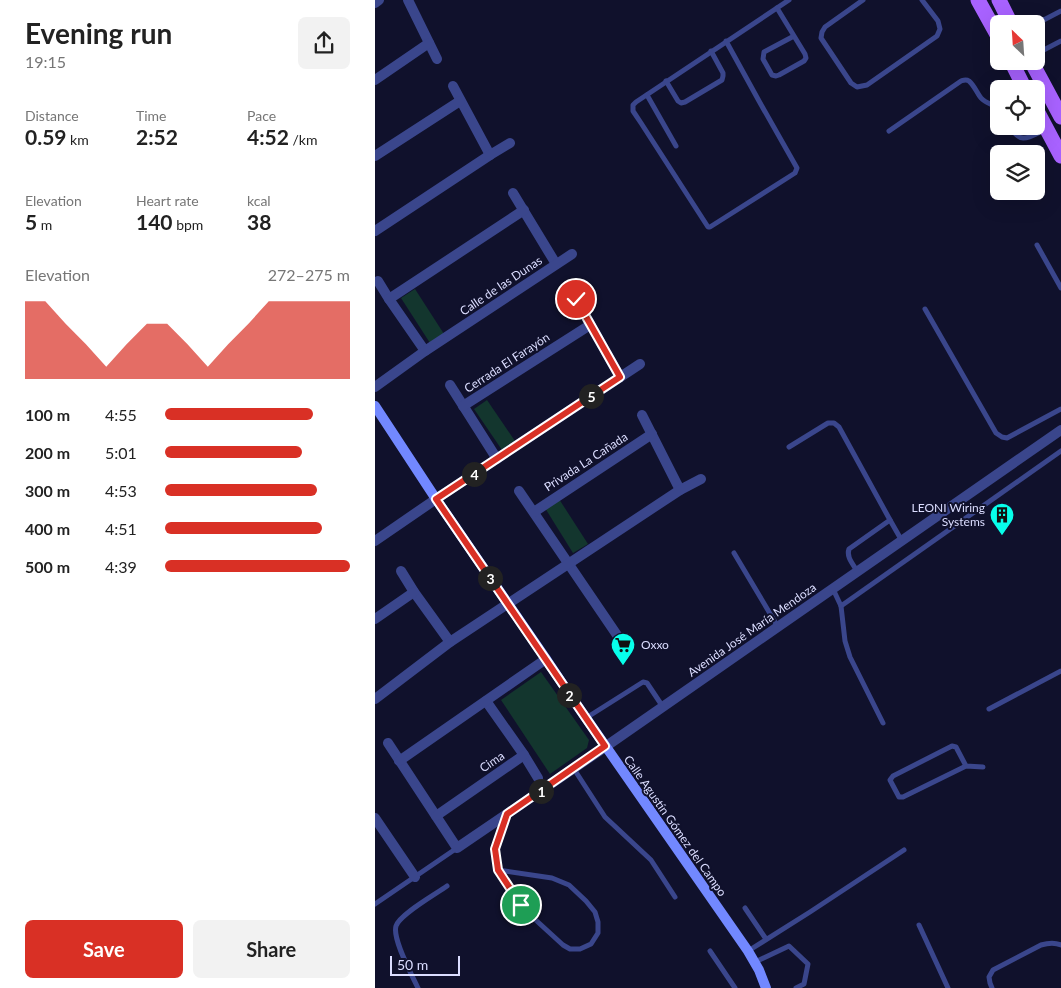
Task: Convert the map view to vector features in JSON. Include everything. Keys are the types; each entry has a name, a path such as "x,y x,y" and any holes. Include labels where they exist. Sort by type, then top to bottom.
{"main road":[{"path":"978,0 990,22"},
{"path":"999,0 1006,15"},
{"path":"1036,70 1061,117"},
{"path":"1046,129 1061,156"}],"street":[{"path":"375,2 379,0"},
{"path":"408,0 437,59"},
{"path":"375,80 429,43"},
{"path":"453,86 490,155"},
{"path":"375,156 460,100"},
{"path":"375,231 510,142"},
{"name":"Calle de las Dunas","path":"375,386 556,264 513,193"},
{"path":"389,299 524,210"},
{"path":"556,264 572,254"},
{"path":"378,281 425,351"},
{"path":"576,299 620,377"},
{"name":"Cerrada El Farayón","path":"463,406 590,325"},
{"path":"376,538 640,364"},
{"name":"Cerrada El Farayón","path":"450,385 497,459"},
{"name":"Calle Agustín Gómez del Campo","path":"375,406 586,719 747,951 767,988"},
{"path":"642,416 680,490"},
{"name":"Avenida José María Mendoza","path":"457,848 1061,430"},
{"name":"Privada La Cañada","path":"533,512 652,434"},
{"path":"375,699 450,642 680,490 701,479"},
{"path":"519,491 619,638"},
{"path":"401,571 450,642"},
{"path":"375,619 414,592"},
{"path":"399,761 546,659"},
{"name":"Cima","path":"436,816 524,755 487,701"},
{"path":"388,743 457,848"},
{"path":"524,755 538,778"},
{"path":"375,818 415,877"}],"lane":[{"path":"726,41 797,168 795,173 711,227 708,227 633,111 633,105 711,51 726,41 789,0"},
{"path":"863,0 825,27 821,38 851,83 857,88 867,85 937,36 940,29 938,21 922,0"},
{"path":"777,8 805,54 806,58 779,75 772,75 763,59 764,52 794,36"},
{"path":"1045,19 1061,11"},
{"path":"1045,49 1061,41"},
{"path":"666,82 677,101 681,103 722,80 723,73 711,51"},
{"path":"889,131 961,81 966,80 970,82 981,98 990,104"},
{"path":"647,95 676,146"},
{"path":"1015,135 1020,138 1033,135"},
{"path":"1037,245 1061,288"},
{"path":"925,309 996,433 1007,438 1061,409"},
{"path":"789,447 828,423 834,423 839,427 902,541"},
{"path":"841,606 1061,451"},
{"path":"857,572 849,556 849,549 890,520"},
{"path":"733,553 778,627"},
{"path":"833,589 841,606 845,641 850,657 883,722"},
{"path":"989,708 1061,671"},
{"path":"586,719 643,682 647,683 663,707"},
{"path":"966,766 956,747 953,746 893,776 890,780 897,795 903,797 966,766 983,767"},
{"path":"574,768 605,817 651,860 675,896"},
{"path":"498,870 552,878 569,886 595,912 598,922 598,933 591,944 580,949 570,949 563,944 528,913 498,870 495,849 507,814"},
{"path":"375,904 457,848"},
{"path":"747,951 904,850"},
{"path":"418,988 397,943 396,924 402,917 447,886"},
{"path":"745,908 766,939"},
{"path":"919,925 947,988"},
{"path":"992,988 989,983 989,977 993,970 1041,944 1050,942 1061,945"},
{"path":"754,962 789,946 808,964 803,984 796,988"},
{"path":"710,951 735,988"}],"green space":[{"path":"415,289 444,334 430,343 401,298"},
{"path":"487,400 515,441 502,450 474,409"},
{"path":"559,499 588,544 573,553 545,508"},
{"path":"541,672 589,740 587,748 550,774 501,700"}],"place":[{"name":"LEONI Wiring Systems","path":"1002,536"},
{"name":"Oxxo","path":"623,666"}],"route":[{"path":"521,905 498,870 495,849 507,814 605,746 436,499 620,377 576,299"}]}
